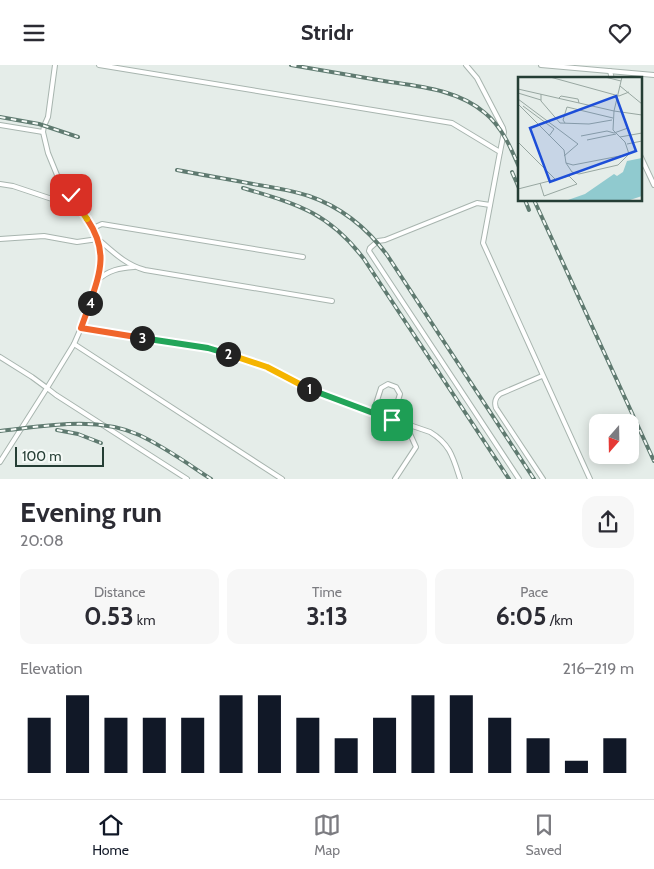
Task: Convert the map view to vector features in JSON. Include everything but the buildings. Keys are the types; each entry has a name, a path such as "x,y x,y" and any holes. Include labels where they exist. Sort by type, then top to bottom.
{"lane":[{"path":"0,462 74,344 97,281 101,260 98,239 93,228 57,175 48,153 43,132 48,117 55,65"},
{"path":"99,65 452,123 500,152"},
{"path":"466,65 477,78 504,132 483,243 590,479"},
{"path":"541,65 654,75"},
{"path":"610,71 612,77"},
{"path":"0,125 43,132"},
{"path":"642,159 654,185"},
{"path":"0,184 13,186 55,200 63,200 71,195"},
{"path":"490,205 477,203 378,241 369,251 519,479"},
{"path":"93,228 102,224 303,257"},
{"path":"0,239 44,236 77,242 98,239 118,256 145,271 332,301"},
{"path":"97,281 102,275 116,269 135,267"},
{"path":"81,328 208,348 247,359 308,388 392,420 430,432 444,443 454,460 460,479"},
{"path":"74,344 282,479"},
{"path":"0,357 187,479"},
{"path":"542,376 500,394 495,404 543,479"},
{"path":"373,413 381,388 388,384 396,387 400,394 392,420"},
{"path":"395,479 416,447 406,424"}],"railway":[{"path":"291,65 420,86 461,98 474,105 491,119 501,131 518,165"},
{"path":"0,117 39,124 78,137"},
{"path":"177,170 302,194 332,206 362,227 387,255 534,479"},
{"path":"512,172 518,186"},
{"path":"243,188 280,199 310,212 338,230 351,243 364,259 509,479"},
{"path":"525,201 529,210"},
{"path":"534,201 654,461"},
{"path":"0,431 71,424 88,424 123,429 158,445 211,479"},
{"path":"57,430 78,434 101,443"}],"route":[{"path":"71,195 93,228 98,239 101,260 97,281 81,328 208,348 247,359 324,395 392,420"}]}
